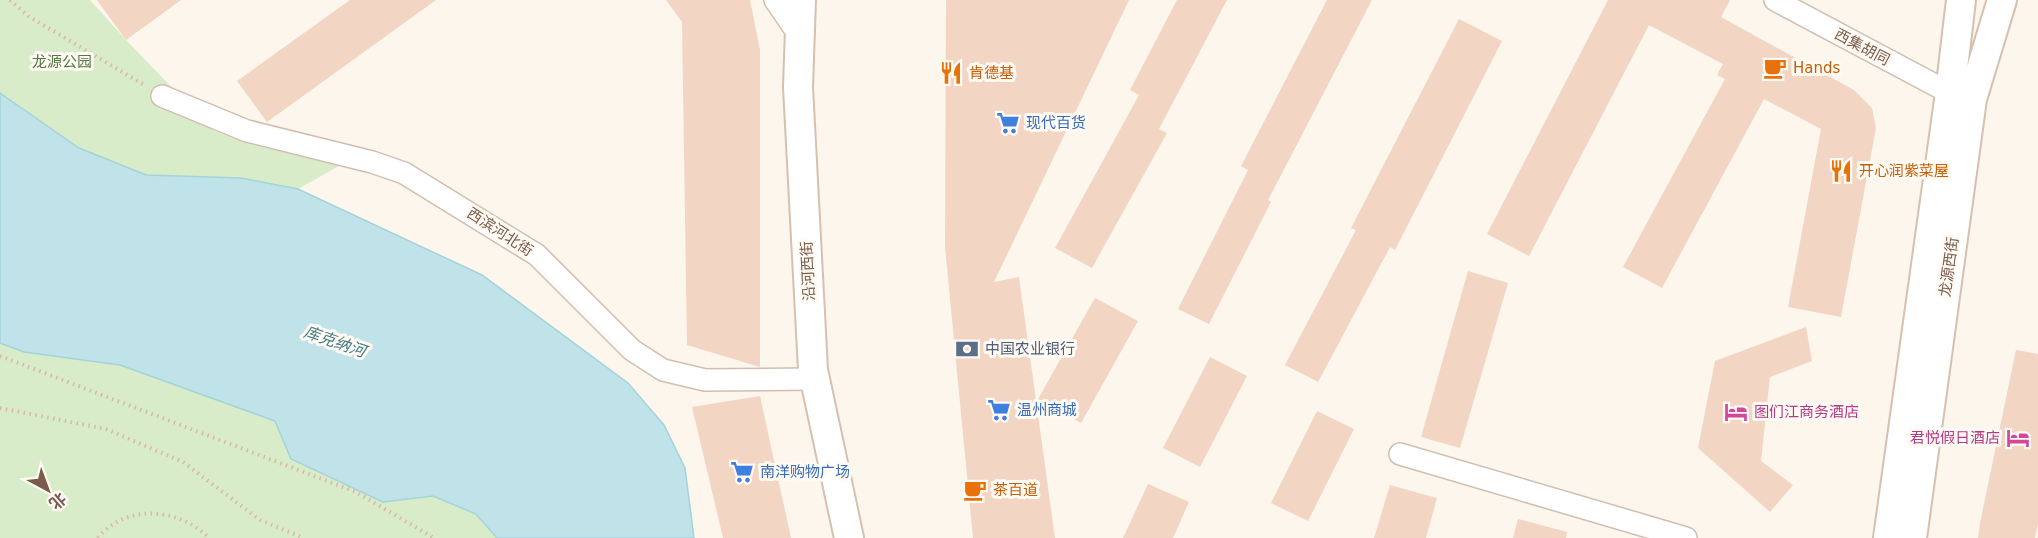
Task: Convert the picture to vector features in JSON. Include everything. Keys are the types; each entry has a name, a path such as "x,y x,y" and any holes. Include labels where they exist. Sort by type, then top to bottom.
{"main road":[{"name":"沿河西街","path":"801,0 798,87 815,379 849,538"},
{"name":"龙源西街","path":"1888,538 1961,0"},
{"name":"龙源西街","path":"1912,538 1972,99 2002,0"}],"street":[{"path":"775,0 799,35"},
{"name":"西集胡同","path":"1774,0 1950,93"},
{"name":"西滨河北街","path":"162,96 247,131 372,162 404,173 537,255 632,350 663,370 705,380 815,379"},
{"path":"1400,454 1686,538"}],"path":[{"path":"10,0 28,16 162,96"},
{"path":"0,356 356,492 434,538"},
{"path":"0,408 106,429 183,462 260,520 301,537"},
{"path":"98,538 124,518 150,513 175,516 198,527 208,538"}],"green space":[{"name":"龙源公园","path":"0,0 90,0 214,131 248,144 341,165 298,189 241,178 146,175 79,148 0,93"},
{"path":"0,343 24,352 120,365 276,421 291,459 383,502 433,496 476,514 497,538 0,538"}],"water":[{"name":"库克纳河","path":"0,93 79,148 146,175 241,178 298,189 482,275 628,383 664,425 685,468 694,538 497,538 476,514 433,496 383,502 291,459 275,421 120,365 24,352 0,343"}],"building":[{"path":"97,0 181,0 126,40"},
{"path":"350,0 436,0 267,122 237,81"},
{"path":"666,0 750,0 760,50 760,367 687,345 682,22"},
{"name":"现代百货","path":"946,0 1129,0 994,282 1019,277 1055,538 973,538 945,247"},
{"path":"1177,0 1227,0 1159,129 1167,133 1092,268 1055,248 1139,95 1130,90"},
{"path":"1327,0 1372,0 1268,200 1271,202 1209,324 1178,309 1248,170 1241,166"},
{"path":"1608,0 1730,0 1721,17 1854,90 1872,108 1876,128 1841,317 1788,307 1821,129 1764,99 1662,288 1623,267 1725,79 1717,75 1723,64 1649,25 1529,256 1487,234"},
{"path":"1459,19 1502,41 1395,250 1390,247 1318,382 1285,365 1356,230 1351,228"},
{"path":"1468,271 1508,283 1460,448 1421,437"},
{"path":"1095,298 1138,321 1081,423 1038,399"},
{"name":"图们江商务酒店","path":"1806,327 1812,361 1770,377 1761,461 1793,485 1770,512 1698,448 1715,361"},
{"name":"君悦假日酒店","path":"2016,350 2038,354 2038,524 2035,538 1978,538 1980,523"},
{"path":"1210,357 1247,376 1200,467 1163,448"},
{"name":"南洋购物广场","path":"760,396 791,538 723,538 692,407"},
{"path":"1317,411 1354,429 1308,521 1271,503"},
{"path":"1148,484 1189,502 1173,538 1123,538"},
{"path":"1390,485 1437,498 1426,538 1374,538"},
{"path":"1518,519 1567,532 1566,538 1513,538"}],"place":[{"name":"Hands","path":"1775,68"},
{"name":"肯德基","path":"951,73"},
{"name":"现代百货","path":"1008,123"},
{"name":"开心润紫菜屋","path":"1841,171"},
{"name":"中国农业银行","path":"967,349"},
{"name":"温州商城","path":"999,410"},
{"name":"图们江商务酒店","path":"1736,412"},
{"name":"君悦假日酒店","path":"2018,438"},
{"name":"南洋购物广场","path":"742,472"},
{"name":"茶百道","path":"975,490"}]}
